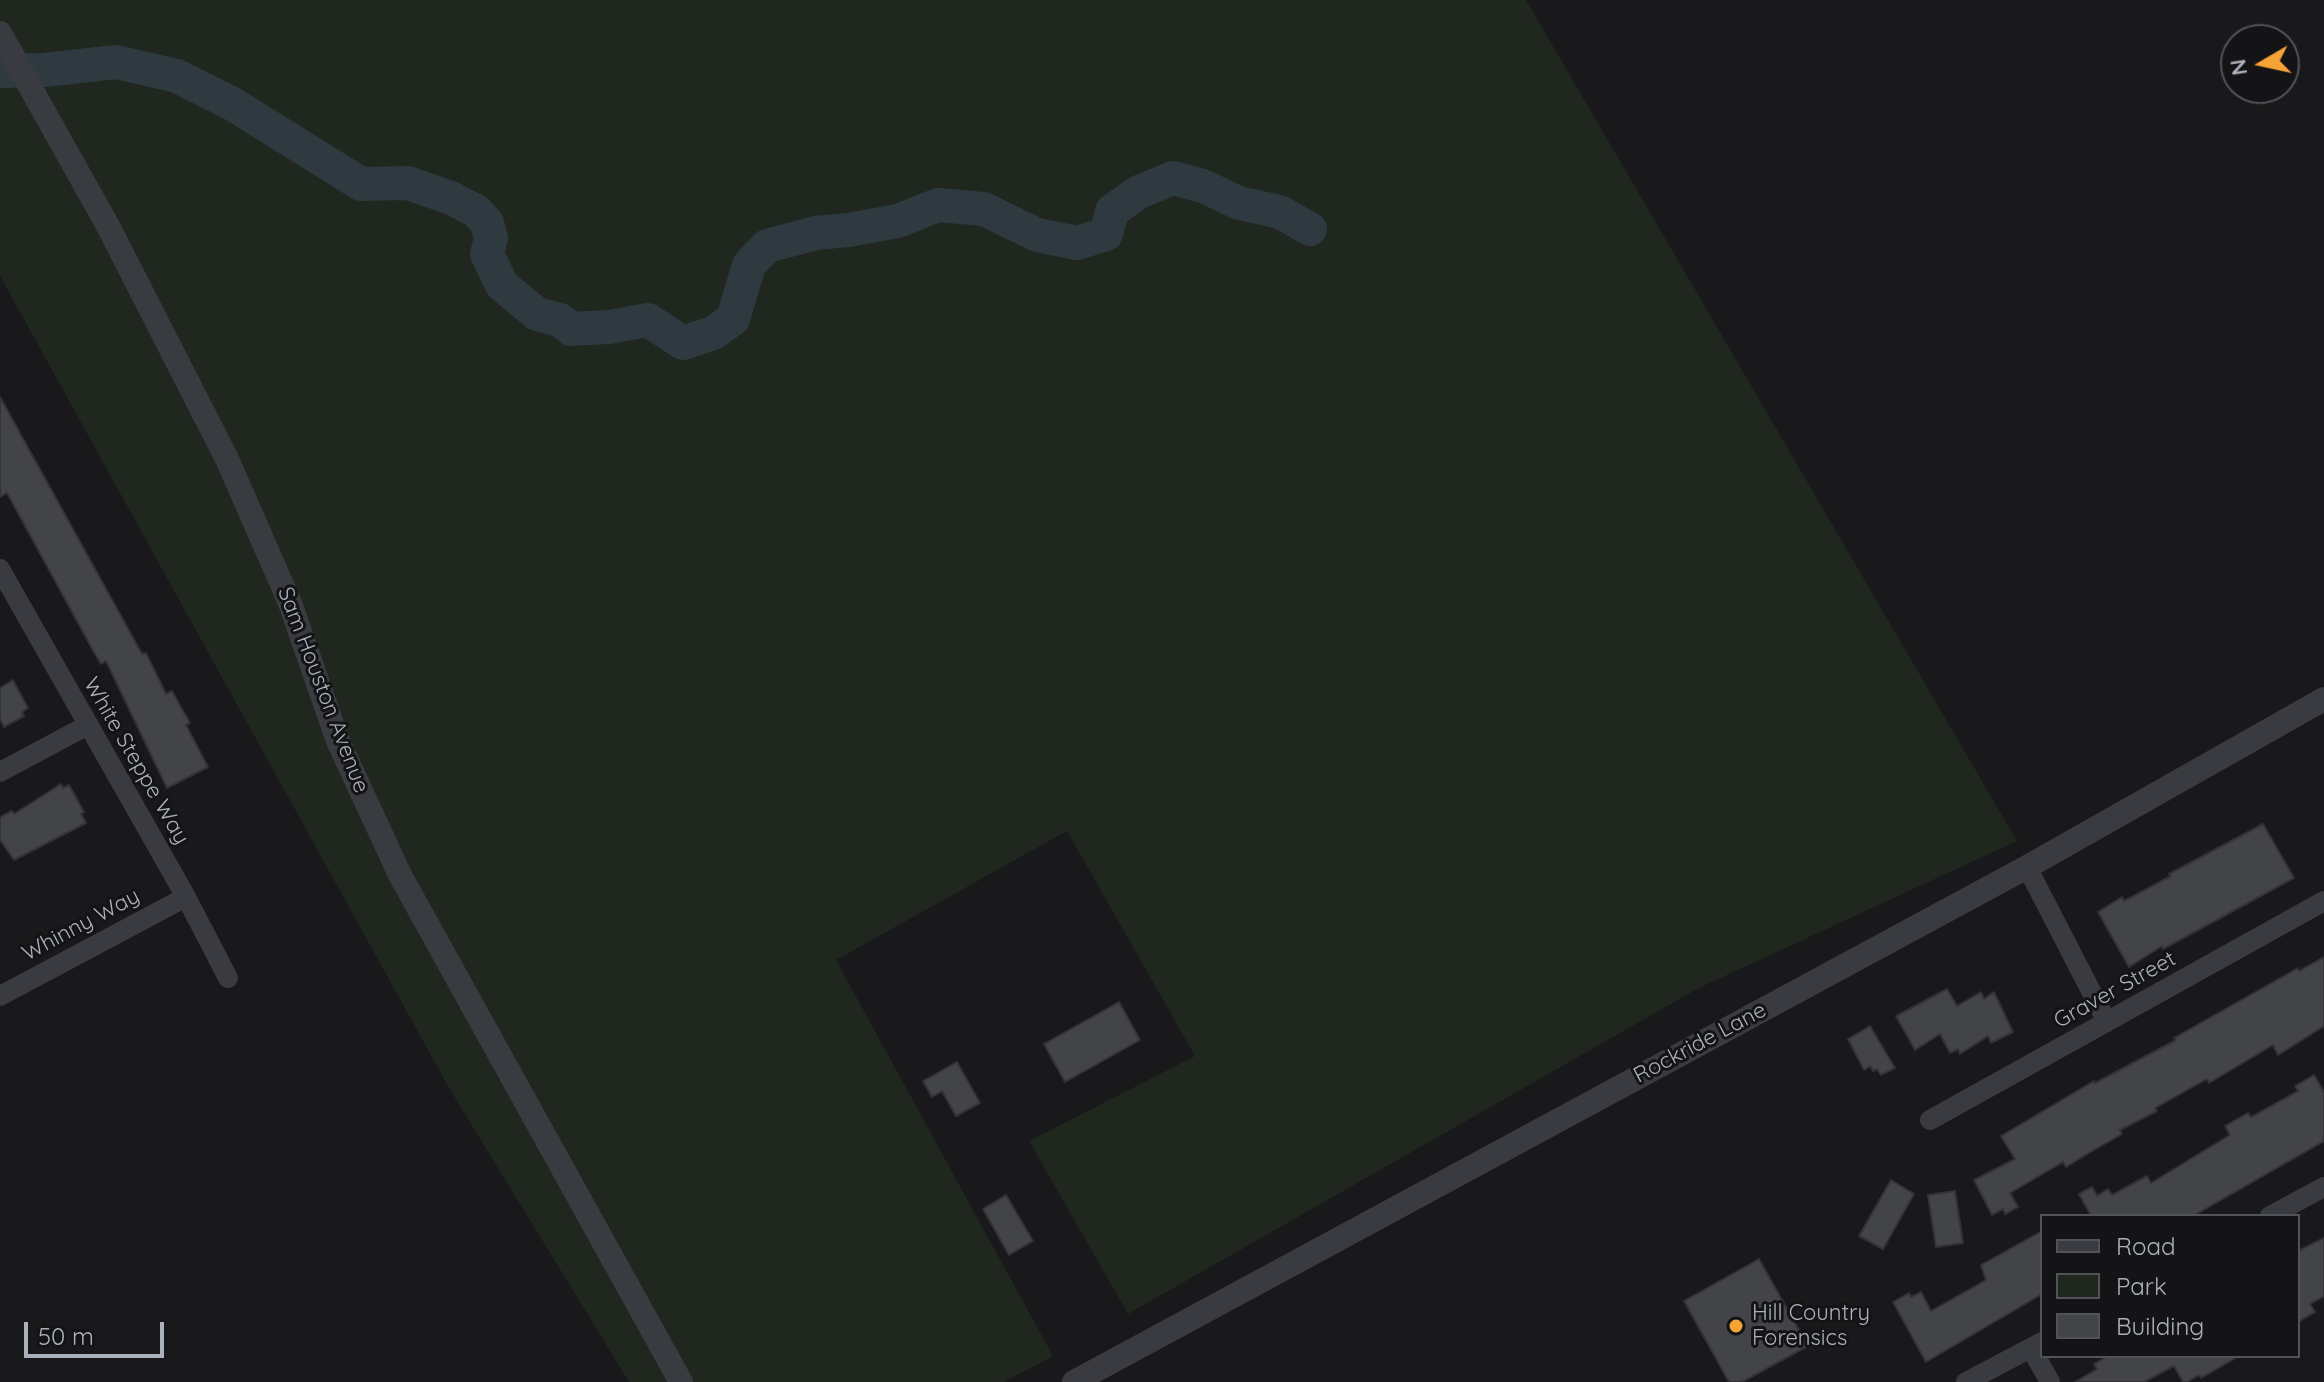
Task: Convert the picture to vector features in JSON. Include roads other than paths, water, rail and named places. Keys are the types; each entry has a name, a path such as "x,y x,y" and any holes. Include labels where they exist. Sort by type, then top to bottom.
{"street":[{"name":"Sam Houston Avenue","path":"0,33 108,226 227,459 290,603 338,741 400,875 681,1382"},
{"name":"White Steppe Way","path":"0,569 186,897 228,978"},
{"name":"Rockride Lane","path":"1074,1382 2027,867 2324,699"},
{"path":"0,772 88,725"},
{"path":"2027,867 2107,1022"},
{"name":"Whinny Way","path":"0,996 186,897"},
{"name":"Graver Street","path":"1930,1120 2324,901"},
{"path":"2274,1214 2324,1187"},
{"path":"1966,1382 2037,1345"},
{"path":"2042,1358 2050,1382"}],"waterway":[{"path":"0,71 45,70 116,62 177,76 231,103 361,184 408,183 451,198 476,211 487,223 491,238 487,254 502,285 537,314 560,320 571,329 609,327 648,320 683,343 713,333 733,319 749,265 767,246 816,233 898,221 938,205 984,209 1037,235 1077,243 1106,234 1112,211 1139,192 1173,178 1203,186 1239,203 1280,212 1310,229"}],"place":[{"name":"Hill Country Forensics","path":"1736,1326"}]}
